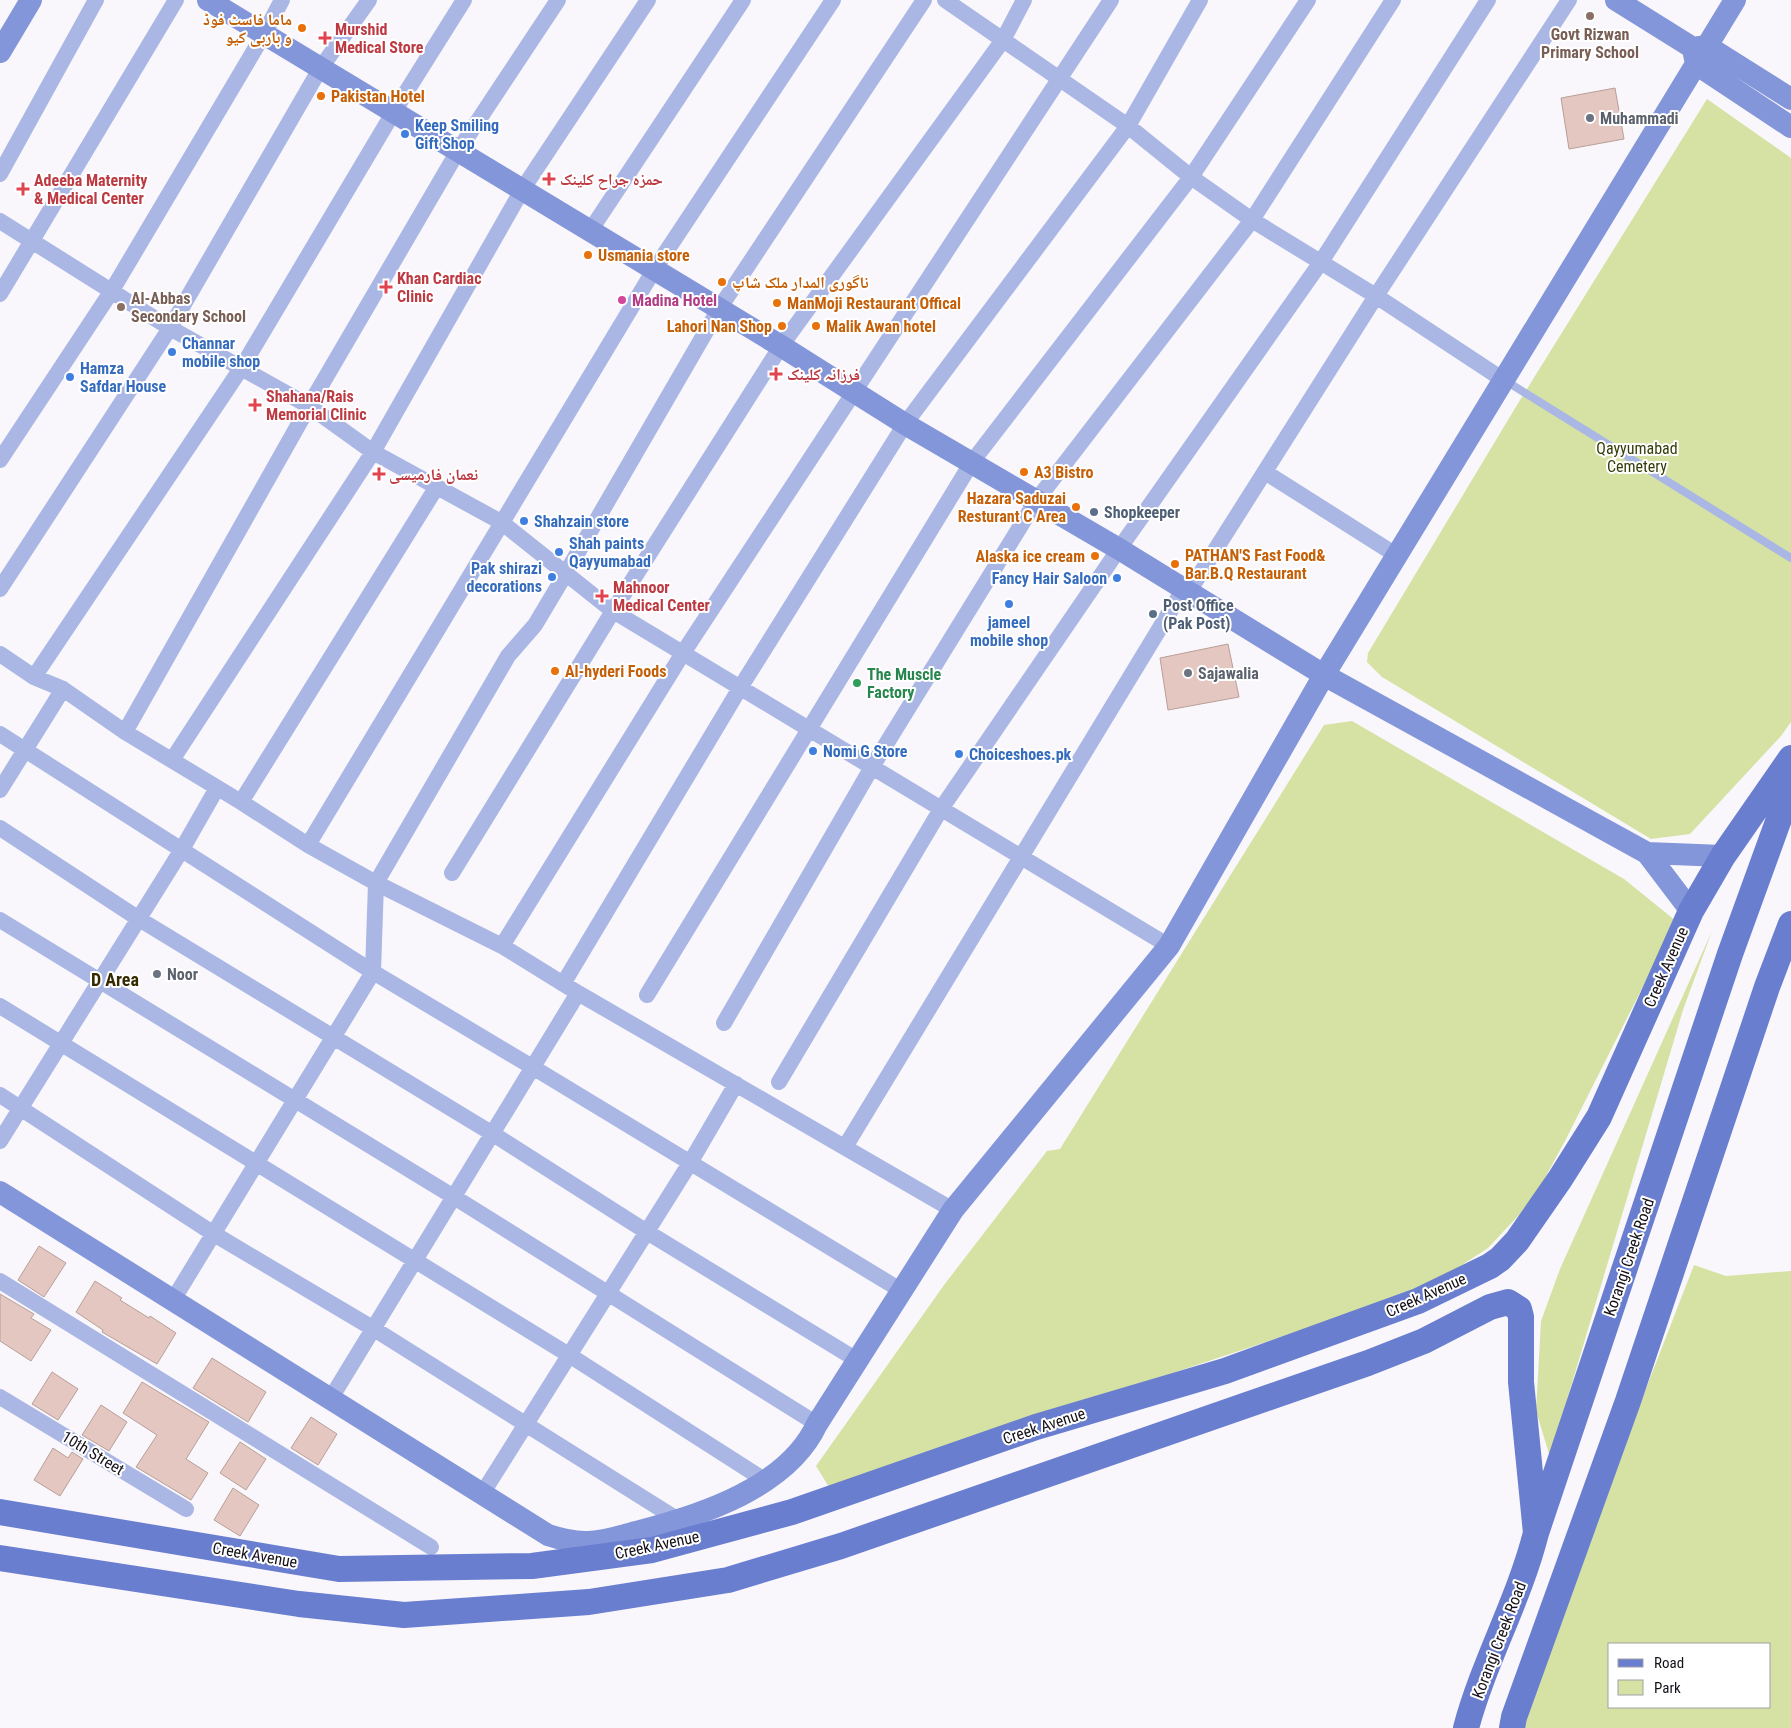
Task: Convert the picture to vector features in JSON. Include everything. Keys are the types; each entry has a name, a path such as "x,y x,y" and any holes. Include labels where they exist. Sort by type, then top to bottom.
{"main road":[{"name":"Creek Avenue","path":"0,1512 339,1569 532,1566 652,1550 792,1512 1036,1427 1225,1371 1396,1310 1490,1266 1517,1241 1560,1179 1599,1117 1691,911 1723,856 1791,758"},
{"name":"Korangi Creek Road","path":"1466,1728 1497,1641 1529,1563 1536,1533 1730,954 1791,786"},
{"path":"1512,1728 1514,1717 1628,1402 1791,924"},
{"path":"0,1558 299,1604 404,1615 589,1602 728,1580 850,1543 1368,1363 1424,1341 1490,1307 1508,1302 1519,1308 1521,1317 1522,1382 1536,1533"}],"street":[{"path":"0,52 31,0"},
{"path":"0,174 96,0"},
{"path":"0,294 176,0"},
{"path":"208,0 781,346 905,424 1119,550 1324,675 1647,853 1691,911"},
{"path":"0,460 111,292 264,34 282,0"},
{"path":"0,589 170,328 320,69 369,0"},
{"path":"34,677 242,367 393,113 464,0"},
{"path":"125,732 309,406 458,151 558,0"},
{"path":"172,760 373,452 522,190 648,0"},
{"path":"590,231 743,0"},
{"path":"308,845 654,270 833,0"},
{"path":"173,1300 373,972 376,883 508,656 534,625 566,573 719,309 924,0"},
{"path":"945,0 1128,126 1191,177 1252,220 1376,296 1502,380"},
{"path":"452,873 613,612 781,346 1003,40 1024,0"},
{"path":"502,946 683,653 1111,0"},
{"path":"564,984 740,688 905,424 1128,126 1200,0"},
{"path":"647,995 972,462 1191,177 1308,0"},
{"path":"724,1023 872,767 1036,501 1252,220 1394,0"},
{"path":"779,1082 941,809 1119,550 1321,262 1488,0"},
{"path":"845,1147 1020,857 1186,591 1265,472 1376,296 1569,0"},
{"path":"1616,0 1699,53 1791,99"},
{"path":"0,1192 548,1535 568,1541 586,1542 612,1538 680,1521 712,1509 766,1481 786,1466 811,1436 816,1424 953,1210 1169,946 1324,675 1396,554 1699,53 1735,0"},
{"path":"1699,53 1791,127"},
{"path":"0,221 170,328 309,406 373,452 501,522 613,612 1169,946"},
{"path":"1265,472 1396,554"},
{"path":"241,802 436,488"},
{"path":"0,654 34,677 63,689 125,732 308,845 376,883 502,946 578,993 953,1210"},
{"path":"0,790 63,689"},
{"path":"0,734 373,972 902,1291"},
{"path":"0,1141 181,851 217,788"},
{"path":"0,828 139,919 334,1036 647,1232 857,1360"},
{"path":"1647,853 1723,856"},
{"path":"0,920 608,1292 816,1424"},
{"path":"331,1398 578,993"},
{"path":"0,1006 569,1355 766,1481"},
{"path":"482,1494 690,1163 736,1084"},
{"path":"0,1095 214,1234 374,1329 680,1521"},
{"path":"0,1281 431,1546"},
{"name":"10th Street","path":"0,1396 186,1509"}],"lane":[{"path":"1502,380 1791,558"}],"green space":[{"name":"Qayyumabad Cemetery","path":"1707,99 1791,158 1791,722 1781,736 1690,834 1651,839 1382,677 1367,662 1368,653 1517,405"},
{"path":"1352,721 1624,879 1676,921 1566,1139 1533,1200 1488,1248 1439,1280 1371,1307 829,1487 816,1466 944,1285 1047,1151 1060,1149 1324,725"},
{"path":"1712,931 1683,1010 1550,1457 1536,1411 1541,1321 1560,1269"},
{"path":"1694,1265 1726,1276 1791,1271 1791,1728 1514,1728"}],"building":[{"path":"1615,88 1624,139 1569,149 1561,98"},
{"path":"1228,644 1239,697 1168,710 1160,658"},
{"path":"39,1246 66,1263 44,1297 18,1280"},
{"path":"95,1281 122,1298 120,1300 176,1333 157,1364 102,1332 103,1330 76,1312"},
{"path":"0,1294 34,1314 31,1318 51,1330 31,1361 0,1341"},
{"path":"212,1358 266,1392 248,1422 193,1388"},
{"path":"52,1372 78,1389 58,1420 32,1404"},
{"path":"142,1382 209,1422 186,1459 208,1473 191,1500 136,1467 157,1435 123,1413"},
{"path":"101,1405 127,1422 109,1451 82,1435"},
{"path":"311,1417 337,1434 318,1465 291,1448"},
{"path":"240,1442 266,1459 246,1490 220,1473"},
{"path":"53,1448 68,1458 72,1452 83,1459 60,1496 34,1480"},
{"path":"233,1488 259,1505 240,1536 214,1520"}],"place":[{"name":"Govt Rizwan Primary School","path":"1590,16"},
{"name":"ماما فاسٹ فوڈ و باربی کیو","path":"302,28"},
{"name":"Murshid Medical Store","path":"325,38"},
{"name":"Pakistan Hotel","path":"321,96"},
{"name":"Muhammadi","path":"1590,118"},
{"name":"Keep Smiling Gift Shop","path":"405,134"},
{"name":"حمزہ جراح کلینک","path":"549,179"},
{"name":"Adeeba Maternity & Medical Center","path":"23,189"},
{"name":"Usmania store","path":"588,255"},
{"name":"ناگوری المدار ملک شاپ","path":"722,282"},
{"name":"Khan Cardiac Clinic","path":"386,287"},
{"name":"Madina Hotel","path":"622,300"},
{"name":"ManMoji Restaurant Offical","path":"777,303"},
{"name":"Al-Abbas Secondary School","path":"121,307"},
{"name":"Lahori Nan Shop","path":"782,326"},
{"name":"Malik Awan hotel","path":"816,326"},
{"name":"Channar mobile shop","path":"172,352"},
{"name":"فرزانہ کلینک","path":"776,374"},
{"name":"Hamza Safdar House","path":"70,377"},
{"name":"Shahana/Rais Memorial Clinic","path":"255,405"},
{"name":"A3 Bistro","path":"1024,472"},
{"name":"نعمان فارمیسی","path":"379,474"},
{"name":"Hazara Saduzai Resturant C Area","path":"1076,507"},
{"name":"Shopkeeper","path":"1094,512"},
{"name":"Shahzain store","path":"524,521"},
{"name":"Shah paints Qayyumabad","path":"559,552"},
{"name":"Alaska ice cream","path":"1095,556"},
{"name":"PATHAN'S Fast Food& Bar.B.Q Restaurant","path":"1175,564"},
{"name":"Pak shirazi decorations","path":"552,577"},
{"name":"Fancy Hair Saloon","path":"1117,578"},
{"name":"Mahnoor Medical Center","path":"602,596"},
{"name":"jameel mobile shop","path":"1009,604"},
{"name":"Post Office (Pak Post)","path":"1153,614"},
{"name":"Al-hyderi Foods","path":"555,671"},
{"name":"Sajawalia","path":"1188,673"},
{"name":"The Muscle Factory","path":"857,683"},
{"name":"Nomi G Store","path":"813,751"},
{"name":"Choiceshoes.pk","path":"959,754"},
{"name":"Noor","path":"157,974"}],"district":[{"name":"D Area","path":"115,979"}]}
